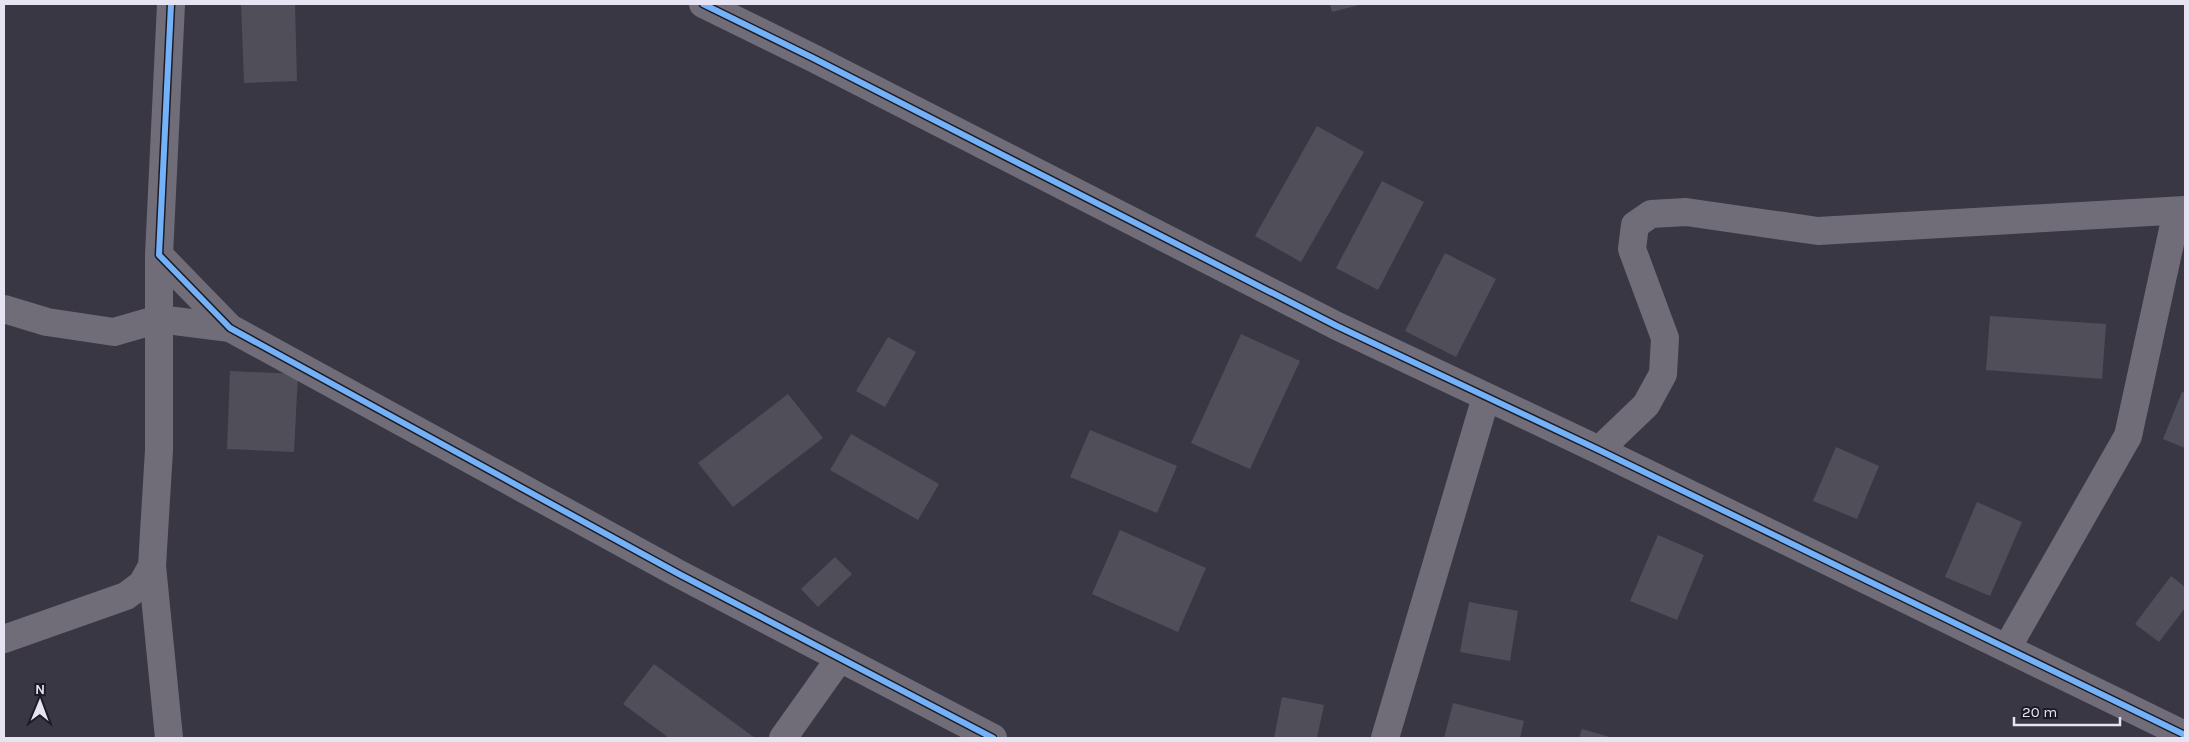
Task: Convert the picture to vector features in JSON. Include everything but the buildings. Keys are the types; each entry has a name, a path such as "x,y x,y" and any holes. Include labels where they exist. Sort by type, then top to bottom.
{"street":[{"path":"169,738 152,566 158,450 159,255 171,4"},
{"path":"703,4 831,67 1337,326 1599,450 2185,735"},
{"path":"1599,450 1646,405 1663,374 1665,338 1632,249 1636,225 1651,214 1686,212 1818,231 2181,211 2128,436 2007,648"},
{"path":"159,255 230,328 679,574 993,738"},
{"path":"4,309 46,322 114,332 159,319 230,328"},
{"path":"1385,738 1486,397"},
{"path":"4,639 126,596 142,584 152,566"},
{"path":"783,738 840,658"}],"cycle path":[{"path":"171,4 159,255 230,328 679,574 993,738"},
{"path":"703,4 813,58 1337,326 1599,450 2185,735"}]}
